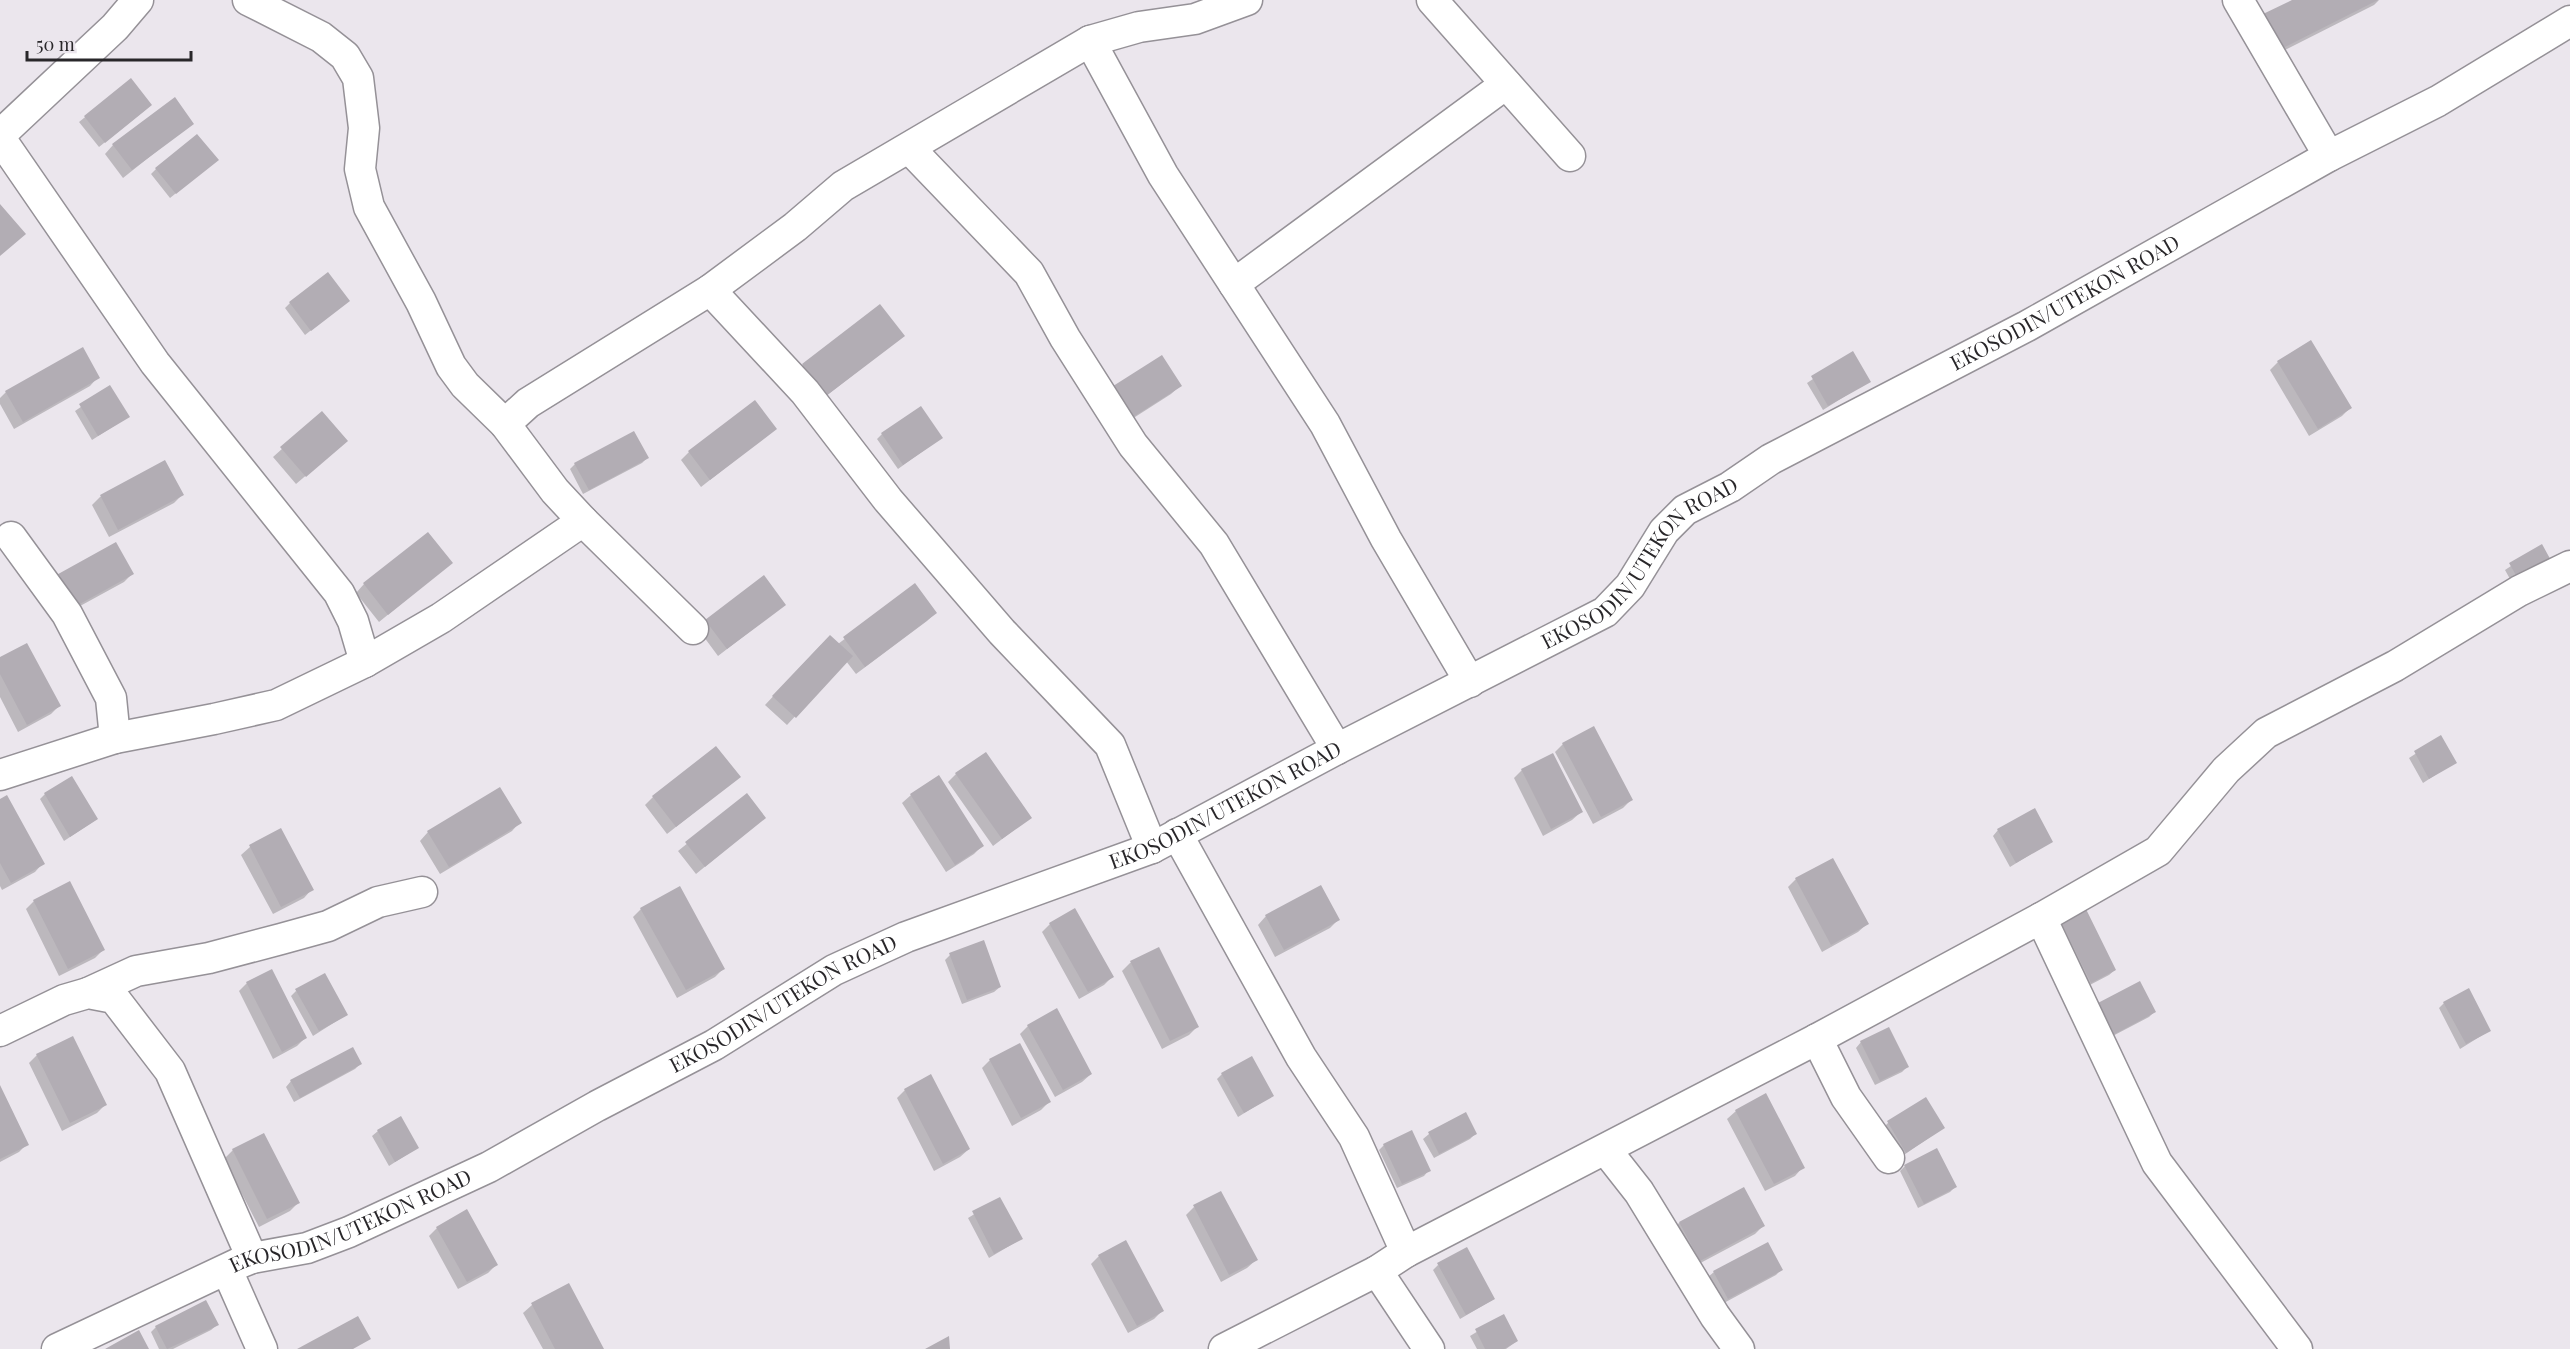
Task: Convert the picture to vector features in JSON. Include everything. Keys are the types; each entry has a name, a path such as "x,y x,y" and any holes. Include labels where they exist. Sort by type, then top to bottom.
{"street":[{"path":"138,0 115,27 0,137 155,363 339,593 353,621 365,662"},
{"path":"248,0 321,37 345,56 358,78 364,128 360,169 369,207 421,302 451,366 465,385 505,424 555,491 693,629"},
{"path":"505,424 528,403 710,290 795,227 843,186 1090,41 1139,27 1195,19 1248,0"},
{"path":"1432,0 1570,156"},
{"path":"2238,0 2329,156"},
{"name":"EKOSODIN/UTEKON ROAD","path":"57,1349 240,1264 307,1248 349,1232 489,1167 597,1106 714,1045 834,970 906,938 1164,841 1337,749 1605,612 1630,586 1664,531 1684,510 1730,487 1771,459 2027,326 2329,156 2438,101 2570,21"},
{"path":"1090,41 1163,175 1325,424 1386,539 1470,682"},
{"path":"1234,284 1506,84"},
{"path":"909,148 1029,273 1065,338 1133,445 1214,544 1337,749"},
{"path":"710,290 805,392 888,500 1002,632 1110,745 1164,841 1354,1137 1406,1252"},
{"path":"0,775 115,738 276,705 365,662 441,618 583,521"},
{"path":"11,537 67,614 111,698 115,738"},
{"path":"1224,1349 1377,1271 1406,1252 1816,1039 2041,918 2158,851 2226,770 2266,733 2395,666 2519,591 2570,566"},
{"path":"0,1031 64,1000 88,993 136,972 209,958 281,939 327,926 378,902 422,892"},
{"path":"2041,918 2157,1163 2297,1349"},
{"path":"88,993 114,998 170,1071 240,1264 262,1349"},
{"path":"1816,1039 1846,1097 1889,1158"},
{"path":"1606,1150 1639,1192 1715,1317 1739,1349"},
{"path":"1377,1271 1429,1349"}],"building":[{"path":"2292,0 2378,0 2281,49 2263,14"},
{"path":"131,78 152,105 105,143 84,116"},
{"path":"175,97 194,124 132,170 112,144"},
{"path":"197,134 219,160 176,194 155,168"},
{"path":"0,204 26,234 0,256"},
{"path":"328,272 350,301 311,331 289,302"},
{"path":"880,304 905,336 826,396 802,364"},
{"path":"2311,340 2352,408 2318,429 2277,361"},
{"path":"83,347 100,378 23,422 5,391"},
{"path":"1853,351 1871,382 1828,406 1811,376"},
{"path":"1162,355 1182,386 1130,419 1110,388"},
{"path":"110,385 130,417 98,436 79,404"},
{"path":"755,400 777,429 710,480 688,451"},
{"path":"921,406 943,438 903,465 881,433"},
{"path":"322,411 348,441 306,477 280,447"},
{"path":"634,431 649,458 589,490 574,463"},
{"path":"165,460 184,495 118,530 100,495"},
{"path":"428,532 453,563 388,615 363,583"},
{"path":"116,542 134,574 69,610 51,578"},
{"path":"2542,544 2554,566 2521,584 2509,563"},
{"path":"764,575 786,605 727,649 705,620"},
{"path":"915,583 937,613 865,667 843,637"},
{"path":"830,635 853,656 796,718 772,696"},
{"path":"27,643 61,706 27,725 0,674 0,657"},
{"path":"1594,726 1633,800 1601,817 1562,743"},
{"path":"2441,735 2457,763 2429,779 2414,751"},
{"path":"716,746 741,777 676,827 652,796"},
{"path":"986,752 1032,818 1002,839 955,773"},
{"path":"1553,753 1583,812 1551,829 1521,769"},
{"path":"939,775 984,846 955,865 910,794"},
{"path":"72,776 98,819 70,837 44,793"},
{"path":"500,787 522,823 449,867 427,831"},
{"path":"747,793 766,818 705,867 685,842"},
{"path":"7,795 45,864 11,883 0,863 0,799"},
{"path":"2035,808 2053,842 2016,863 1997,829"},
{"path":"281,828 314,890 281,907 249,845"},
{"path":"1833,858 1869,924 1831,945 1795,878"},
{"path":"70,881 105,950 68,969 33,900"},
{"path":"1321,885 1340,920 1284,950 1265,915"},
{"path":"680,886 725,969 686,990 640,908"},
{"path":"2083,903 2116,970 2091,983 2058,916"},
{"path":"1075,908 1114,977 1088,992 1049,923"},
{"path":"984,940 1001,987 967,1000 949,953"},
{"path":"1159,947 1199,1027 1170,1041 1130,961"},
{"path":"272,969 307,1038 282,1052 246,982"},
{"path":"325,973 348,1015 319,1031 295,989"},
{"path":"2140,981 2156,1012 2113,1035 2096,1004"},
{"path":"2469,988 2491,1031 2466,1044 2443,1002"},
{"path":"1057,1008 1092,1074 1063,1090 1027,1025"},
{"path":"1889,1027 1909,1067 1880,1081 1860,1041"},
{"path":"73,1036 107,1105 70,1123 36,1054"},
{"path":"1020,1043 1051,1102 1021,1118 989,1059"},
{"path":"353,1047 362,1064 300,1098 290,1080"},
{"path":"1252,1056 1274,1096 1244,1113 1221,1073"},
{"path":"931,1074 970,1149 943,1164 904,1089"},
{"path":"0,1085 29,1145 0,1159"},
{"path":"1766,1093 1805,1168 1774,1184 1735,1110"},
{"path":"1926,1097 1945,1128 1906,1153 1887,1121"},
{"path":"1466,1112 1477,1134 1439,1154 1428,1132"},
{"path":"401,1116 419,1148 395,1162 377,1130"},
{"path":"1412,1130 1431,1171 1402,1184 1383,1144"},
{"path":"264,1133 300,1203 267,1219 232,1149"},
{"path":"1937,1148 1957,1187 1924,1204 1904,1165"},
{"path":"1744,1187 1765,1226 1700,1261 1679,1222"},
{"path":"1221,1191 1258,1260 1229,1275 1193,1205"},
{"path":"1000,1197 1023,1239 994,1254 972,1211"},
{"path":"467,1209 498,1265 467,1282 436,1227"},
{"path":"1126,1240 1164,1311 1137,1326 1098,1255"},
{"path":"1768,1242 1783,1270 1728,1299 1713,1271"},
{"path":"1467,1247 1495,1299 1466,1315 1437,1263"},
{"path":"569,1283 604,1349 555,1349 531,1303"},
{"path":"206,1300 219,1325 167,1349 155,1326"},
{"path":"1504,1314 1518,1341 1504,1349 1485,1349 1475,1329"},
{"path":"358,1316 371,1339 353,1349 297,1349"},
{"path":"139,1330 149,1349 105,1349"},
{"path":"949,1336 950,1349 925,1349"}]}
